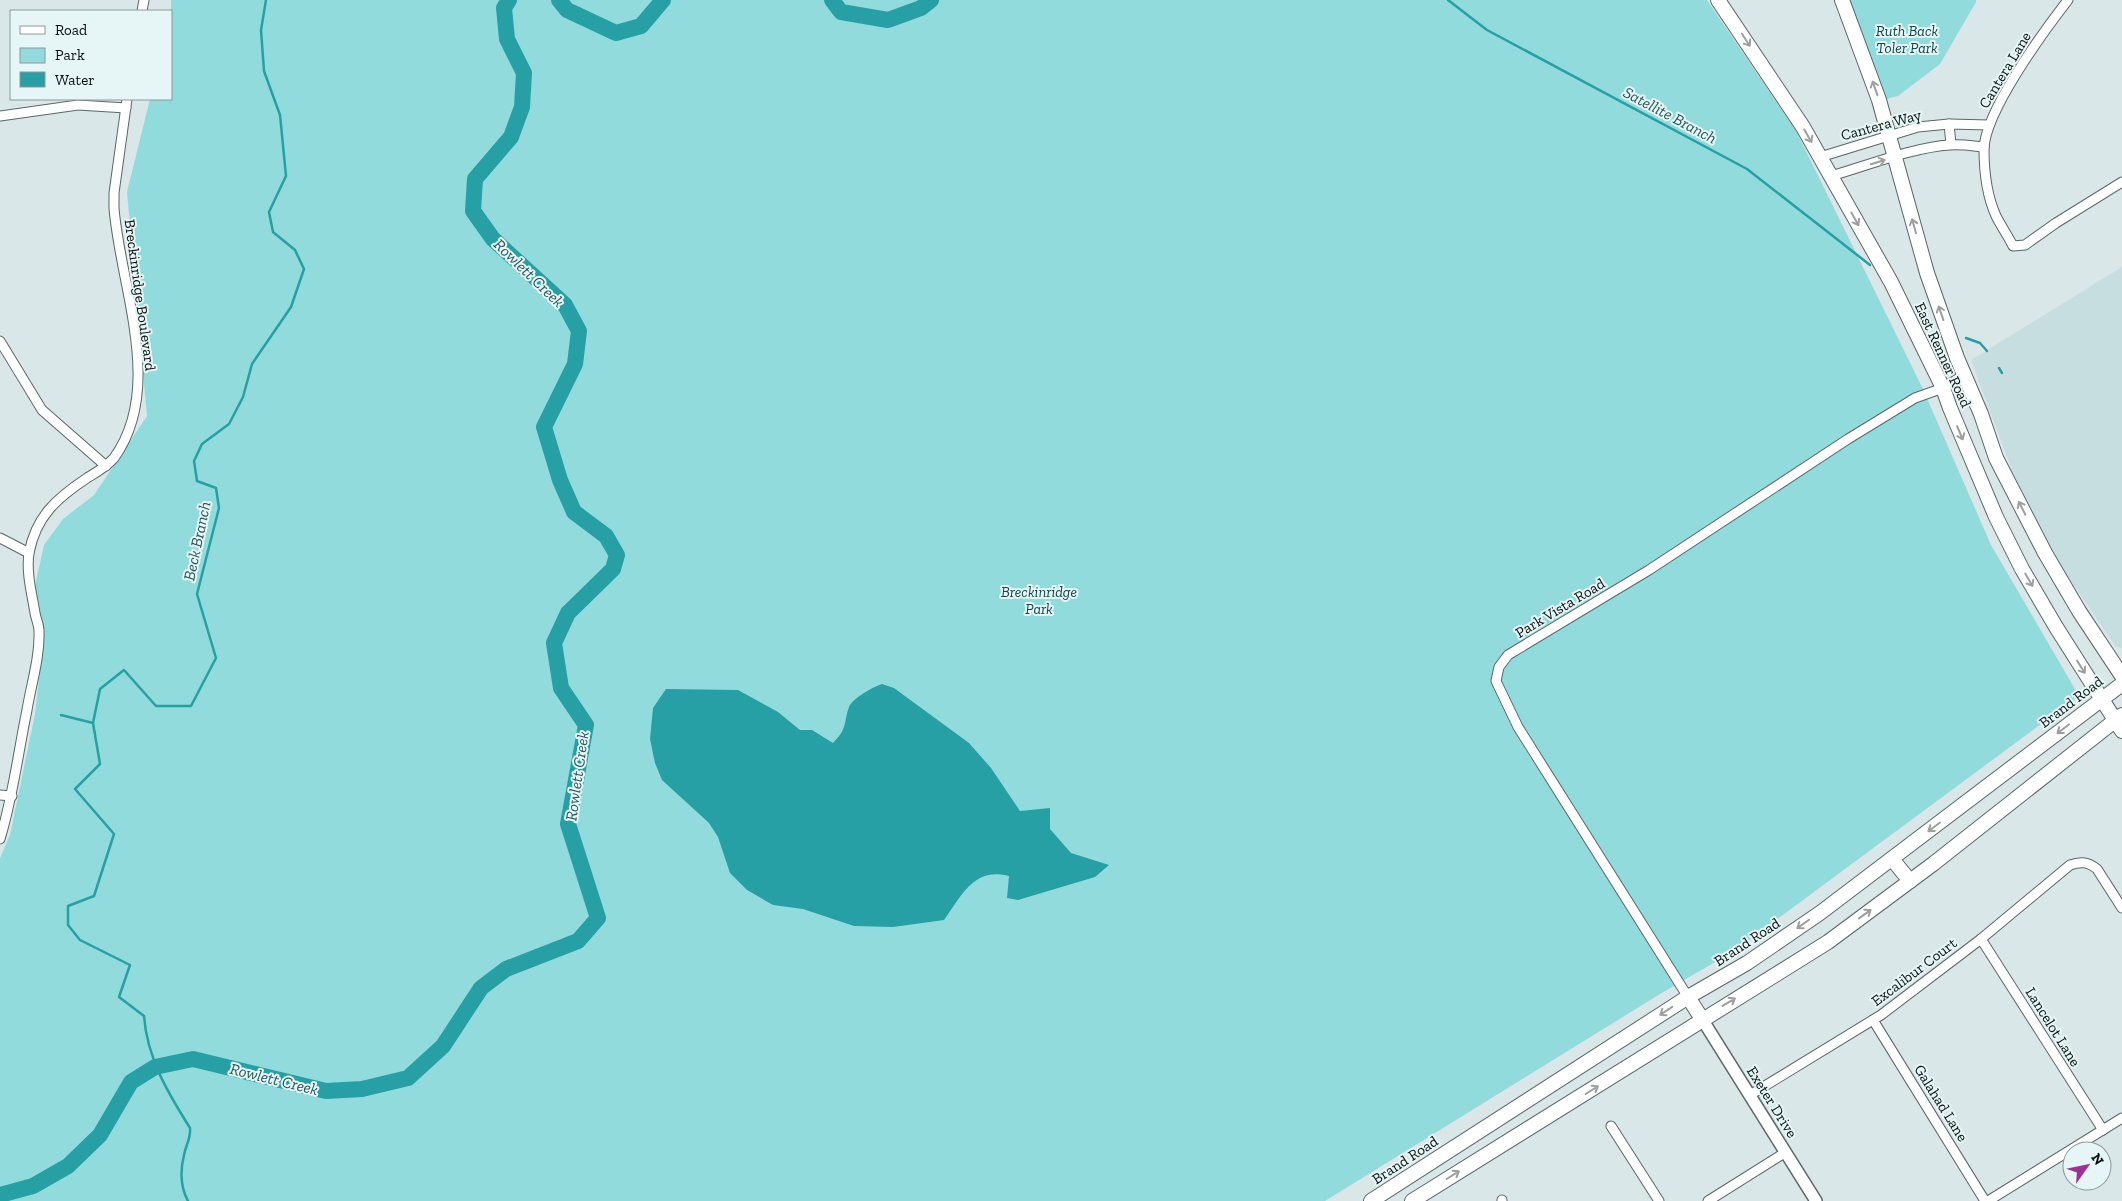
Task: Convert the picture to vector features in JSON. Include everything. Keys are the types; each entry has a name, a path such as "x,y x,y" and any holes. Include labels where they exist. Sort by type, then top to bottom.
{"main road":[{"name":"East Renner Road","path":"1718,0 1783,96 1891,282 1943,388 2000,526 2022,569 2102,700 2120,722"},
{"name":"East Renner Road","path":"1842,0 1866,60 1927,273 2000,466 2045,552 2122,676"},
{"path":"2099,641 2112,654 2122,658"},
{"name":"Brand Road","path":"1371,1201 1688,997 1747,963 1820,913 2122,684"},
{"path":"1412,1201 1828,942 2120,722"},
{"path":"1892,859 1910,881"},
{"path":"1688,997 1702,1019"}],"street":[{"name":"Cantera Lane","path":"2068,0 2004,95 1989,125 1984,147 1987,185 1996,216 2013,246 2024,245 2122,182"},
{"path":"0,116 78,105 127,103"},
{"name":"Breckinridge Boulevard","path":"0,839 12,796 39,631 30,584 29,553 37,528 46,511 58,499 106,466 114,457 130,429 138,397 134,330 114,208 114,193 127,103"},
{"name":"Cantera Way","path":"1820,157 1918,127 1949,124 1989,125"},
{"path":"1949,124 1951,144"},
{"path":"1831,176 1894,156 1951,144 1984,147"},
{"path":"0,341 42,410 106,466"},
{"name":"Park Vista Road","path":"1688,997 1522,735 1496,681 1499,667 1508,655 1649,570 1848,439 1915,398 1943,388 1964,375"},
{"path":"0,538 29,553"},
{"path":"0,795 12,796"},
{"name":"Excalibur Court","path":"1750,1095 1872,1020 1981,939 2070,865 2085,862 2097,870 2122,908"},
{"name":"Lancelot Lane","path":"1981,939 2103,1130"},
{"name":"Exeter Drive","path":"1702,1019 1816,1201"},
{"name":"Galahad Lane","path":"1872,1020 1987,1201"},
{"path":"1987,1201 2122,1118"},
{"path":"1611,1126 1659,1201"},
{"path":"1708,1201 1786,1152"}],"shaded area":[{"path":"2122,267 2122,648 2116,647 2062,568 2013,473 1971,360"}],"green space":[{"name":"Breckinridge Park","path":"171,0 1707,0 1796,131 1922,387 1991,545 2079,696 1734,951 1660,994 1325,1201 0,1201 0,858 10,835 35,714 44,636 34,590 44,545 63,519 94,495 147,416 127,192 150,100 172,100"},
{"name":"Ruth Back Toler Park","path":"1850,0 1976,0 1976,2 1940,64 1898,96 1886,99"}],"water":[{"path":"882,684 894,688 969,743 991,768 1020,811 1050,808 1050,829 1071,853 1109,865 1095,877 1018,900 1007,898 1009,876 997,874 987,876 978,879 970,885 944,920 893,927 854,926 803,909 773,905 747,890 730,873 718,837 709,823 662,780 655,763 650,739 653,708 666,689 738,690 778,712 800,730 812,730 833,743 843,730 851,704 864,693"}],"waterway":[{"name":"Beck Branch","path":"188,1201 183,1190 181,1173 190,1128 174,1102 154,1061 149,1046 144,1016 119,997 130,965 80,940 68,925 68,906 94,896 114,834 75,789 100,764 93,723 100,689 124,670 156,706 191,706 216,658 197,594 219,508 216,488 197,481 194,461 202,444 229,424 243,397 252,364 291,307 304,269 295,250 273,232 269,212 286,176 280,115 264,71 261,30 266,0"},
{"name":"Rowlett Creek","path":"0,1195 33,1186 68,1166 100,1135 131,1082 155,1067 193,1059 326,1091 362,1089 408,1078 443,1046 481,988 506,969 578,941 598,918 568,824 586,725 561,688 554,643 568,613 613,569 617,555 606,536 574,512 560,480 544,427 575,364 579,331 565,305 493,239 473,211 475,179 511,137 522,107 524,73 507,39 504,8 509,0"},
{"name":"Rowlett Creek","path":"559,0 567,10 616,33 641,26 663,0"},
{"name":"Rowlett Creek","path":"832,0 841,12 888,20 921,8 931,0"},
{"name":"Satellite Branch","path":"1448,0 1487,30 1747,169 1870,265"},
{"name":"Satellite Branch","path":"1966,338 1980,343 1987,351"},
{"name":"Satellite Branch","path":"1999,368 2002,373"},
{"path":"61,715 93,723"}]}
